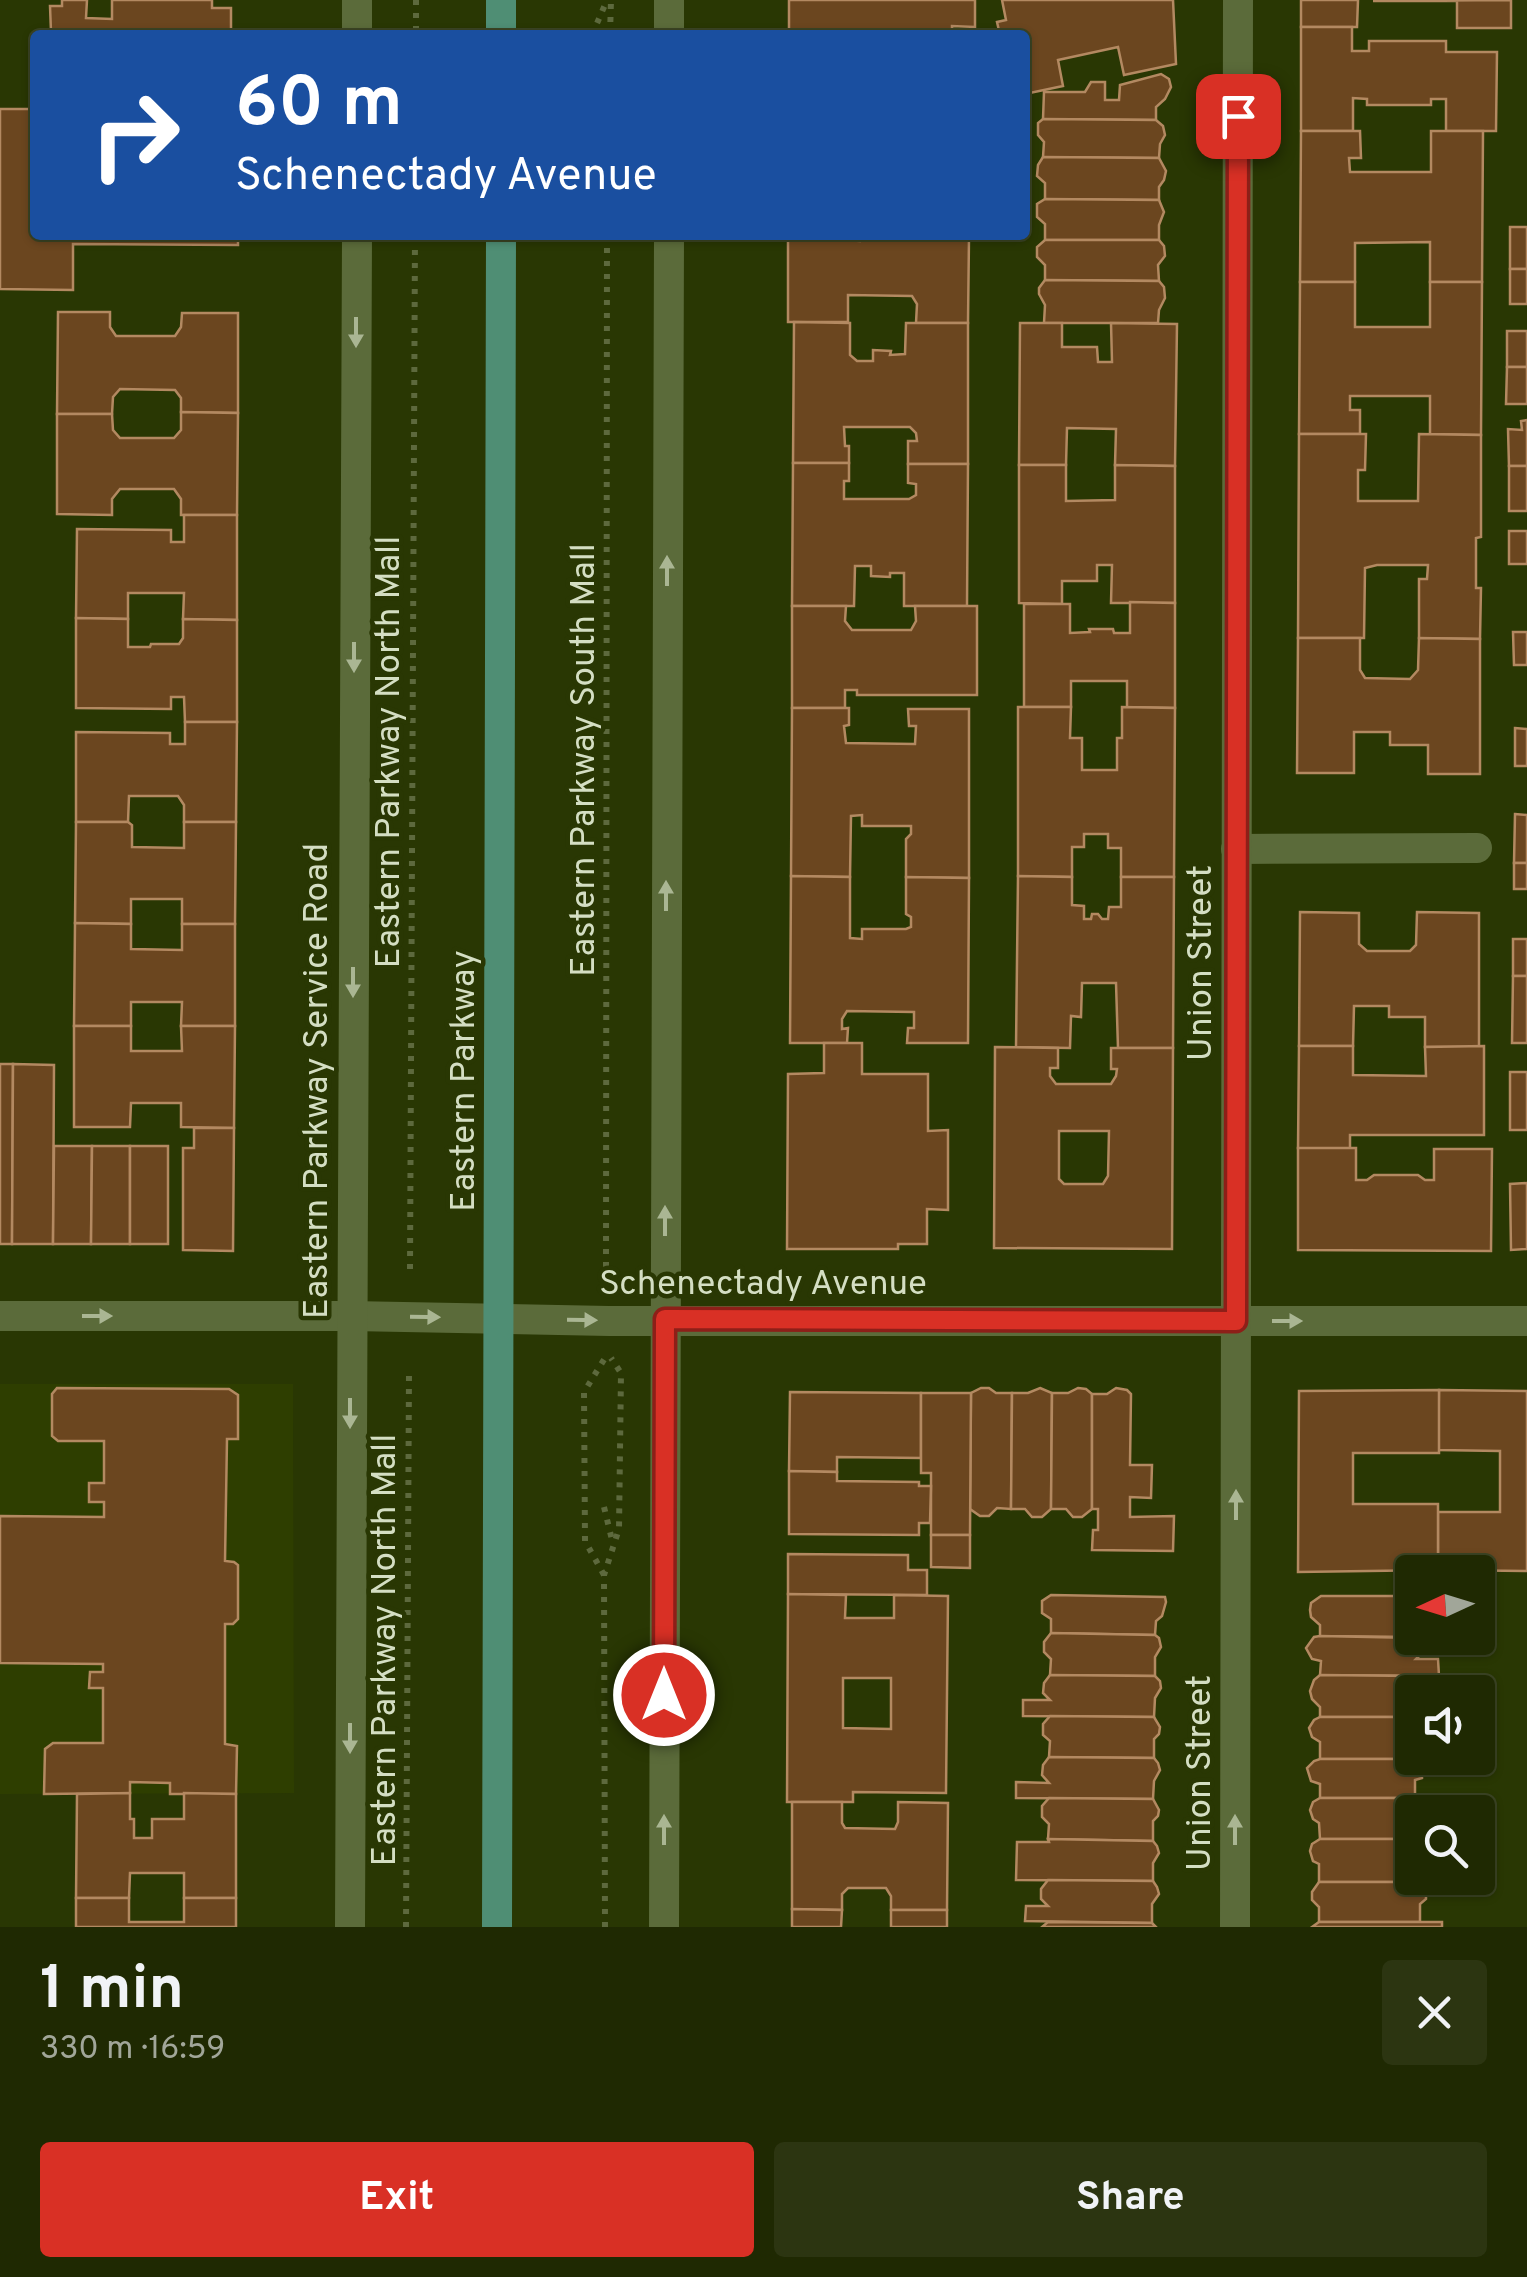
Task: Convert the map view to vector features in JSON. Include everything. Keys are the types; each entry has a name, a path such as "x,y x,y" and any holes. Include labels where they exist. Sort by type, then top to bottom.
{"main road":[{"path":"501,0 501,30"},
{"name":"Eastern Parkway","path":"497,1927 501,240"}],"street":[{"path":"357,0 357,30"},
{"path":"669,0 669,30"},
{"name":"Union Street","path":"1235,1927 1238,0"},
{"name":"Eastern Parkway Service Road","path":"350,1927 356,240"},
{"path":"664,1927 668,240"},
{"path":"1236,849 1476,848"},
{"name":"Schenectady Avenue","path":"0,1316 1527,1321"}],"path":[{"path":"416,0 416,30"},
{"path":"594,30 609,0"},
{"path":"609,0 610,30"},
{"name":"Eastern Parkway North Mall","path":"410,1269 414,240"},
{"name":"Eastern Parkway South Mall","path":"607,240 608,1284"},
{"path":"604,1575 585,1541 584,1392 608,1353 621,1374 620,1529 604,1575 605,1927"},
{"name":"Eastern Parkway North Mall","path":"406,1927 409,1373"},
{"path":"604,1506 614,1546"}],"shaded area":[{"path":"0,1384 293,1384 294,1793 0,1794"}],"building":[{"path":"62,0 87,0 86,18 112,19 112,0 212,0 212,8 231,8 231,30 51,30 50,6 62,6"},
{"path":"789,0 975,0 975,27 789,30"},
{"path":"1002,0 1173,0 1176,64 1124,75 1118,47 1058,60 1063,86 1030,93 1030,30 999,30 997,22 1006,20"},
{"path":"1301,0 1358,0 1357,27 1301,27"},
{"path":"1511,0 1511,28 1457,28 1457,1 1373,1"},
{"path":"1301,27 1352,27 1352,51 1369,51 1369,41 1446,41 1446,52 1497,52 1496,131 1446,131 1446,99 1431,99 1431,105 1367,105 1367,99 1353,98 1353,131 1301,131"},
{"path":"1161,74 1169,79 1171,87 1156,107 1156,120 1043,119 1044,92 1085,92 1091,82 1105,82 1105,100 1119,100 1120,85"},
{"path":"0,109 30,109 30,240 238,240 238,245 73,244 73,290 0,289"},
{"path":"1043,119 1156,120 1165,135 1159,158 1043,157 1044,142 1038,135 1038,123"},
{"path":"1301,131 1360,131 1361,158 1349,158 1350,172 1431,172 1431,131 1483,131 1482,282 1430,282 1430,242 1355,243 1355,282 1300,282"},
{"path":"1043,157 1159,158 1166,171 1159,187 1159,200 1045,199 1045,183 1037,176"},
{"path":"1045,199 1159,200 1164,212 1159,240 1045,240 1045,224 1037,217 1037,204"},
{"path":"1510,227 1527,227 1527,269 1510,269"},
{"path":"788,240 969,240 968,323 916,323 917,304 912,296 848,295 848,322 788,322"},
{"path":"1045,240 1159,240 1165,256 1158,265 1159,281 1045,280 1045,265 1037,257 1037,247"},
{"path":"1510,269 1527,269 1527,304 1510,304"},
{"path":"1045,280 1159,281 1165,298 1158,323 1044,323 1045,305 1039,288"},
{"path":"1300,282 1355,282 1355,327 1430,327 1430,282 1482,282 1481,435 1430,434 1430,396 1350,396 1350,410 1360,410 1360,434 1299,434"},
{"path":"58,312 110,312 110,327 116,336 175,336 181,327 182,313 238,313 238,413 181,412 181,398 175,390 120,389 113,397 112,414 57,414"},
{"path":"794,322 850,323 850,355 857,361 873,361 873,350 905,354 906,323 968,323 968,464 908,464 908,441 917,441 910,427 844,427 849,463 793,463"},
{"path":"1020,323 1062,323 1062,347 1097,347 1098,362 1112,362 1111,323 1177,324 1175,466 1115,465 1116,429 1067,428 1066,465 1019,465"},
{"path":"1507,331 1527,331 1527,367 1507,367"},
{"path":"1507,367 1527,367 1527,404 1506,404"},
{"path":"181,412 238,413 237,515 181,515 181,499 174,489 120,489 112,499 112,515 57,514 57,414 112,414 113,430 120,438 174,438 181,430"},
{"path":"1527,420 1527,466 1509,466 1508,429 1522,430 1521,421"},
{"path":"1299,434 1366,434 1365,470 1358,470 1358,501 1418,501 1419,434 1481,435 1481,537 1476,538 1476,588 1481,588 1480,639 1419,638 1419,579 1427,579 1428,565 1365,568 1364,638 1298,638"},
{"path":"793,463 849,463 844,499 909,499 916,495 916,484 908,483 908,464 968,464 967,606 904,606 904,573 871,576 871,566 855,566 854,606 792,606"},
{"path":"1019,465 1066,465 1066,501 1115,500 1115,465 1175,466 1175,603 1111,603 1112,565 1097,565 1097,581 1062,581 1062,604 1019,603"},
{"path":"1509,466 1527,466 1527,511 1509,511"},
{"path":"184,515 237,515 237,620 183,619 184,593 128,593 128,619 76,618 77,529 171,530 171,542 184,542"},
{"path":"1509,531 1527,531 1527,564 1509,564"},
{"path":"1130,602 1175,603 1175,708 1127,707 1127,681 1071,681 1071,707 1024,707 1024,604 1070,604 1070,633 1113,629 1114,633 1130,633"},
{"path":"792,606 846,606 845,621 852,630 911,630 916,621 915,606 977,606 977,695 857,695 857,690 845,690 845,708 792,708"},
{"path":"76,618 128,619 128,647 179,644 183,638 183,619 237,620 237,722 185,722 184,697 171,697 171,709 76,708"},
{"path":"1513,632 1527,632 1527,665 1514,665"},
{"path":"1298,638 1360,638 1360,670 1365,678 1410,679 1418,670 1419,638 1480,639 1480,774 1428,774 1428,745 1390,745 1390,732 1354,732 1354,773 1297,773"},
{"path":"1018,707 1071,707 1070,738 1082,738 1082,770 1117,770 1122,707 1175,708 1174,877 1121,877 1121,848 1108,848 1108,834 1084,834 1084,847 1072,847 1072,877 1018,876"},
{"path":"792,708 849,708 849,725 844,726 846,743 915,744 916,726 909,726 908,709 969,709 969,878 906,877 906,839 911,826 862,826 862,815 851,816 850,877 791,876"},
{"path":"185,722 237,722 236,822 184,822 184,805 178,796 129,796 128,822 76,822 76,732 170,733 170,744 185,744"},
{"path":"1515,728 1527,729 1527,766 1515,766"},
{"path":"1515,814 1527,815 1527,863 1514,863"},
{"path":"76,822 128,822 132,825 132,847 184,848 184,822 236,822 235,924 182,924 182,899 131,899 131,924 75,923"},
{"path":"1514,863 1527,863 1527,889 1514,889"},
{"path":"791,876 850,877 850,938 862,939 862,929 911,927 911,917 906,914 906,877 969,878 968,1043 907,1043 908,1028 914,1028 914,1012 847,1011 842,1029 848,1028 847,1043 790,1043"},
{"path":"1018,876 1072,877 1072,905 1084,906 1084,919 1098,914 1108,919 1109,907 1121,907 1121,877 1174,877 1173,1048 1118,1048 1116,983 1082,983 1081,1017 1071,1016 1070,1048 1016,1047"},
{"path":"1300,912 1359,913 1359,944 1367,951 1410,951 1416,945 1417,912 1479,913 1479,1047 1425,1047 1425,1017 1389,1017 1389,1006 1354,1006 1353,1046 1299,1046"},
{"path":"75,923 131,924 131,949 182,950 182,924 235,924 235,1026 181,1026 182,1002 131,1002 131,1026 74,1026"},
{"path":"1513,939 1527,939 1527,976 1513,976"},
{"path":"1513,976 1527,976 1527,1043 1512,1043"},
{"path":"74,1026 131,1026 131,1051 182,1051 181,1026 235,1026 234,1128 181,1127 181,1103 131,1103 130,1127 74,1127"},
{"path":"824,1043 862,1043 862,1074 928,1074 928,1131 948,1130 948,1210 927,1209 927,1244 898,1244 898,1249 787,1249 788,1074 824,1073"},
{"path":"1299,1046 1353,1046 1353,1075 1426,1076 1425,1047 1484,1046 1484,1135 1350,1135 1350,1149 1298,1148"},
{"path":"995,1047 1058,1048 1058,1068 1050,1068 1056,1084 1111,1084 1117,1069 1111,1069 1111,1048 1173,1048 1172,1249 994,1248","holes":["1059,1131 1109,1131 1108,1176 1103,1184 1064,1184 1059,1179"]},
{"path":"0,1064 13,1064 12,1244 0,1244"},
{"path":"13,1064 54,1065 53,1244 12,1244"},
{"path":"1510,1072 1527,1072 1527,1130 1510,1130"},
{"path":"194,1128 234,1128 233,1251 183,1250 183,1148 194,1148"},
{"path":"54,1146 92,1146 91,1244 53,1244"},
{"path":"92,1146 130,1146 130,1244 91,1244"},
{"path":"130,1146 168,1146 168,1244 130,1244"},
{"path":"1298,1148 1356,1148 1356,1180 1374,1175 1418,1175 1434,1180 1434,1149 1492,1149 1491,1251 1298,1250"},
{"path":"1527,1183 1527,1249 1511,1250 1510,1184"},
{"path":"57,1388 229,1389 238,1395 238,1439 227,1439 225,1561 238,1565 238,1619 225,1624 225,1744 237,1746 236,1794 170,1794 170,1783 130,1782 130,1793 44,1794 45,1749 53,1743 103,1743 103,1688 89,1688 90,1672 103,1672 103,1664 0,1663 0,1516 104,1517 104,1502 89,1502 89,1483 104,1483 104,1441 58,1441 52,1436 52,1394"},
{"path":"981,1388 1012,1393 1011,1509 997,1508 989,1516 980,1516 970,1509 971,1393"},
{"path":"1040,1388 1052,1393 1051,1509 1042,1517 1032,1517 1025,1509 1011,1509 1012,1393"},
{"path":"1078,1388 1092,1394 1092,1509 1082,1517 1073,1517 1066,1509 1051,1509 1052,1393 1068,1393"},
{"path":"1116,1388 1131,1394 1130,1465 1152,1465 1151,1498 1130,1497 1130,1517 1174,1516 1173,1551 1092,1550 1093,1530 1098,1530 1098,1509 1092,1509 1092,1394 1107,1394"},
{"path":"1439,1390 1527,1391 1527,1571 1495,1571 1495,1555 1438,1555 1438,1512 1500,1512 1500,1451 1438,1450"},
{"path":"1439,1390 1439,1453 1353,1453 1353,1504 1438,1504 1438,1555 1395,1555 1395,1571 1298,1572 1299,1391"},
{"path":"790,1392 921,1393 921,1458 837,1457 837,1472 789,1471"},
{"path":"921,1393 971,1393 970,1535 931,1535 931,1473 921,1473"},
{"path":"789,1471 837,1472 837,1481 919,1482 919,1486 931,1486 930,1523 919,1523 919,1535 789,1534"},
{"path":"931,1535 970,1535 970,1568 931,1567"},
{"path":"788,1554 908,1555 908,1570 927,1570 927,1595 788,1594"},
{"path":"788,1594 846,1595 845,1618 894,1618 894,1595 948,1596 946,1793 853,1792 853,1802 787,1802","holes":["843,1678 891,1678 891,1729 843,1728"]},
{"path":"1051,1595 1165,1597 1166,1602 1156,1621 1155,1635 1051,1633 1051,1619 1042,1613 1042,1601"},
{"path":"1321,1596 1395,1596 1395,1637 1320,1636 1320,1625 1311,1617 1311,1603"},
{"path":"1051,1633 1155,1635 1161,1647 1155,1657 1155,1676 1050,1675 1051,1659 1044,1652 1044,1642"},
{"path":"1314,1637 1395,1638 1395,1655 1438,1659 1439,1675 1320,1675 1321,1661 1312,1659 1306,1648"},
{"path":"1050,1675 1155,1676 1161,1688 1155,1698 1154,1717 1023,1716 1023,1700 1050,1700 1043,1693"},
{"path":"1320,1675 1395,1676 1395,1717 1320,1717 1320,1707 1310,1691"},
{"path":"1050,1716 1154,1717 1160,1727 1154,1739 1154,1758 1049,1757 1050,1741 1043,1735 1043,1724"},
{"path":"1395,1717 1395,1759 1320,1759 1320,1742 1312,1737 1309,1728 1314,1720"},
{"path":"1049,1757 1154,1758 1160,1770 1154,1781 1153,1799 1016,1798 1016,1782 1049,1783 1042,1775"},
{"path":"1395,1759 1395,1775 1422,1778 1415,1780 1415,1795 1320,1798 1320,1784 1311,1781 1307,1768 1314,1761"},
{"path":"130,1793 134,1838 152,1838 152,1819 184,1819 184,1793 236,1794 236,1898 184,1898 184,1873 130,1873 129,1898 76,1898 77,1794"},
{"path":"1049,1798 1153,1799 1159,1810 1153,1821 1153,1841 1048,1839 1049,1824 1042,1817 1042,1806"},
{"path":"1320,1798 1395,1798 1395,1839 1320,1839 1319,1823 1310,1810"},
{"path":"792,1802 842,1802 845,1828 895,1829 898,1802 948,1803 947,1910 891,1910 891,1896 886,1888 848,1888 842,1894 842,1910 792,1909"},
{"path":"1048,1839 1153,1841 1159,1853 1153,1863 1153,1881 1016,1880 1017,1842 1049,1842"},
{"path":"1320,1839 1395,1839 1395,1882 1319,1882 1319,1864 1313,1861 1312,1844"},
{"path":"1048,1880 1153,1881 1159,1894 1152,1904 1152,1923 1025,1921 1026,1906 1048,1906 1041,1899 1041,1889"},
{"path":"1319,1882 1395,1882 1395,1895 1426,1895 1426,1899 1420,1904 1420,1922 1319,1922 1319,1907 1312,1900"},
{"path":"76,1898 129,1898 129,1922 184,1922 184,1898 236,1898 236,1927 76,1927"},
{"path":"792,1909 842,1910 841,1927 792,1927"},
{"path":"891,1910 947,1910 947,1927 891,1927"},
{"path":"1048,1922 1152,1923 1156,1927 1042,1927"},
{"path":"1319,1922 1442,1922 1442,1927 1312,1927"}],"route":[{"path":"664,1695 665,1319 1236,1321 1238,116"}]}
